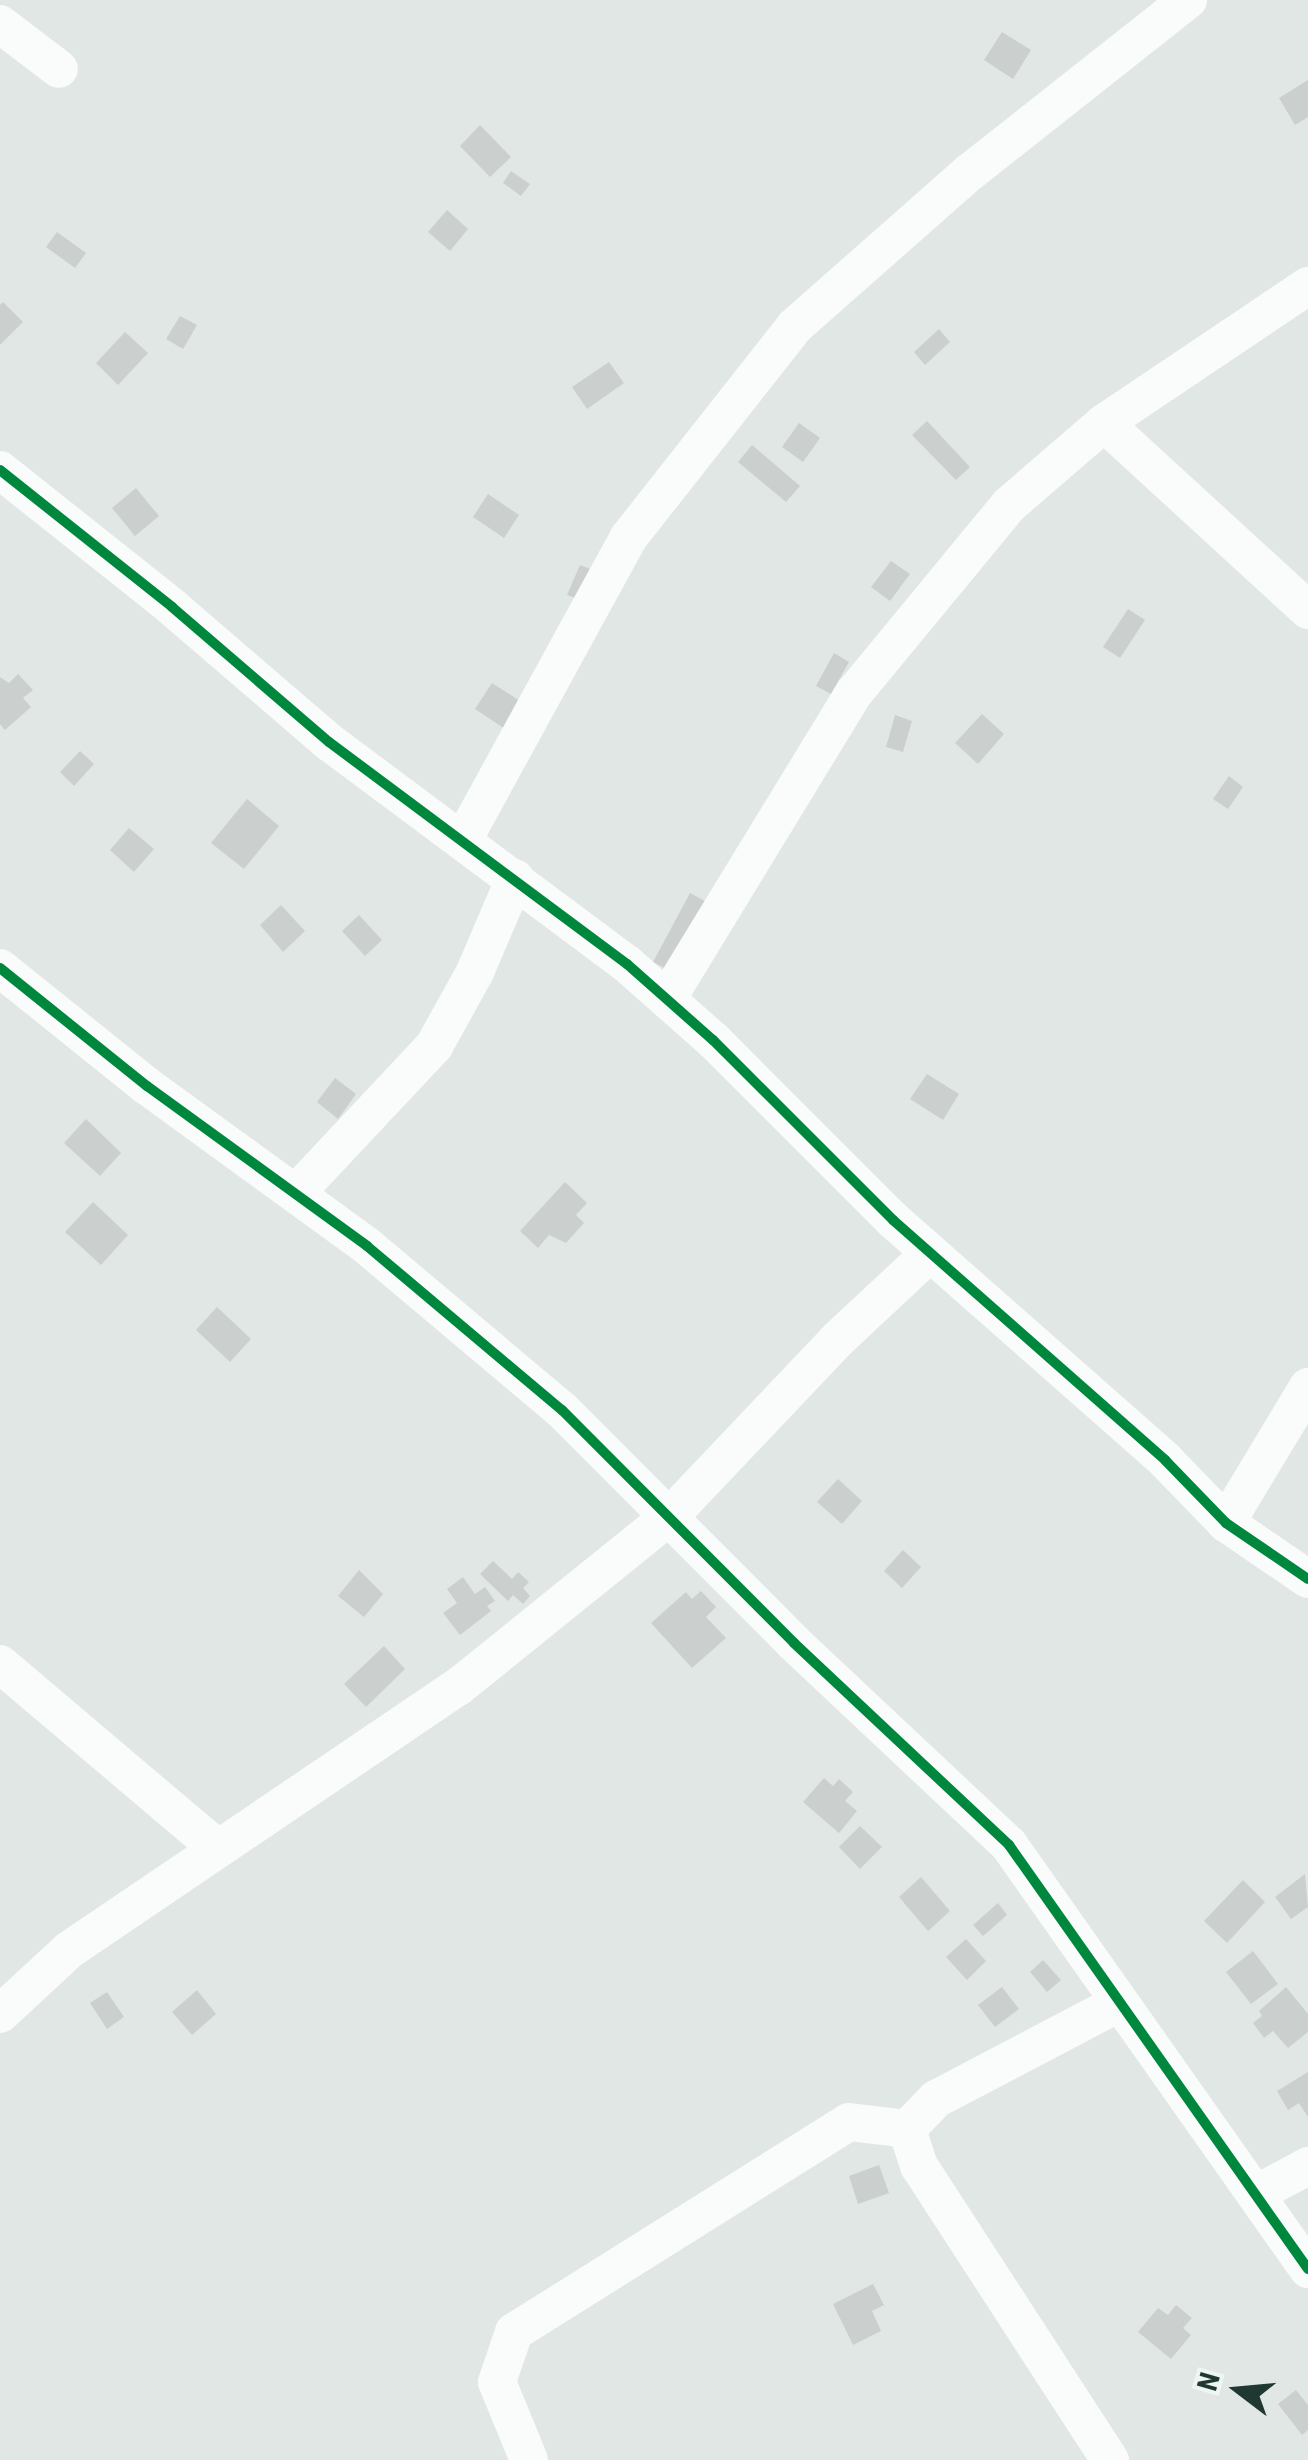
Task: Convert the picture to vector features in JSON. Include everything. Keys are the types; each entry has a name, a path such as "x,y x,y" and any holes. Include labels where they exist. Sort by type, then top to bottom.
{"street":[{"path":"463,840 630,537 794,327 970,172 1188,0"},
{"path":"0,24 59,69"},
{"path":"668,999 854,692 1010,505 1104,422 1308,286"},
{"path":"1104,422 1308,610"},
{"path":"0,470 172,607 329,742 514,878 668,999 929,1254 1165,1460 1226,1524 1308,1579"},
{"path":"296,1194 434,1046 474,972 514,878"},
{"path":"0,968 147,1086 367,1246 562,1410 671,1515 794,1643 1009,1845 1308,2268"},
{"path":"0,2014 68,1950 217,1848 323,1782 458,1687 671,1515 838,1339 929,1254"},
{"path":"1226,1524 1308,1387"},
{"path":"0,1664 217,1848"},
{"path":"907,2129 936,2099 1119,2004"},
{"path":"528,2460 497,2382 514,2332 849,2122 907,2129"},
{"path":"907,2129 919,2166 1110,2460"},
{"path":"1258,2193 1308,2166"}],"building":[{"path":"1002,32 1031,50 1013,79 984,60"},
{"path":"1308,80 1308,117 1295,125 1279,98"},
{"path":"480,125 511,157 490,177 460,146"},
{"path":"511,171 530,184 521,196 503,183"},
{"path":"447,210 468,229 450,251 428,232"},
{"path":"57,232 86,253 75,268 46,247"},
{"path":"3,302 23,322 0,345 0,305"},
{"path":"180,316 197,325 183,349 166,339"},
{"path":"939,329 950,342 925,365 914,352"},
{"path":"125,332 148,353 118,385 96,363"},
{"path":"609,362 624,383 587,409 572,387"},
{"path":"927,421 970,467 956,480 912,435"},
{"path":"799,423 820,438 803,462 782,447"},
{"path":"752,445 800,486 786,502 738,462"},
{"path":"136,488 159,516 135,536 112,508"},
{"path":"488,494 519,515 504,538 473,517"},
{"path":"891,561 910,574 890,601 871,587"},
{"path":"580,565 593,570 581,600 567,595"},
{"path":"1128,609 1145,620 1120,658 1103,647"},
{"path":"834,653 849,662 831,694 816,686"},
{"path":"18,674 33,690 23,698 31,707 5,730 0,724 0,677 9,683"},
{"path":"492,683 528,706 511,733 475,709"},
{"path":"982,714 1004,734 978,764 955,743"},
{"path":"895,715 912,721 903,752 886,747"},
{"path":"80,751 94,764 74,786 60,772"},
{"path":"1229,776 1243,787 1228,809 1213,799"},
{"path":"247,799 279,826 244,869 211,843"},
{"path":"129,828 154,849 134,872 110,850"},
{"path":"690,893 705,901 668,970 653,962"},
{"path":"281,905 305,931 283,952 260,925"},
{"path":"359,915 382,940 365,956 342,931"},
{"path":"927,1074 959,1094 943,1120 910,1099"},
{"path":"335,1078 356,1094 338,1119 317,1102"},
{"path":"86,1119 121,1153 100,1176 64,1143"},
{"path":"565,1182 587,1203 576,1215 584,1223 566,1243 549,1235 538,1248 520,1231"},
{"path":"93,1202 128,1235 101,1265 65,1232"},
{"path":"217,1307 251,1339 230,1362 196,1330"},
{"path":"838,1479 862,1501 842,1524 817,1502"},
{"path":"903,1550 921,1567 902,1588 884,1571"},
{"path":"493,1561 512,1579 518,1572 529,1582 523,1588 530,1596 523,1604 513,1595 508,1601 480,1574"},
{"path":"359,1570 383,1594 364,1617 338,1596"},
{"path":"463,1577 475,1594 485,1587 495,1601 487,1606 491,1611 460,1635 443,1613 457,1603 447,1589"},
{"path":"701,1591 716,1607 706,1617 726,1638 692,1668 651,1623 686,1592 692,1599"},
{"path":"384,1646 405,1669 366,1707 344,1684"},
{"path":"824,1778 833,1786 839,1779 853,1792 845,1801 857,1811 839,1833 803,1802"},
{"path":"860,1826 882,1847 860,1869 839,1847"},
{"path":"1305,1874 1308,1907 1291,1919 1275,1897"},
{"path":"921,1877 950,1911 928,1931 899,1897"},
{"path":"1243,1880 1265,1902 1227,1943 1204,1921"},
{"path":"998,1903 1007,1915 983,1936 973,1925"},
{"path":"966,1939 986,1961 967,1980 946,1957"},
{"path":"1253,1951 1278,1984 1251,2004 1226,1972"},
{"path":"1043,1960 1061,1980 1047,1992 1030,1972"},
{"path":"1002,1987 1019,2009 995,2027 978,2005"},
{"path":"1286,1987 1308,2014 1308,2032 1288,2048 1273,2031 1264,2038 1253,2023 1262,2016 1259,2011"},
{"path":"197,1990 216,2014 192,2035 172,2012"},
{"path":"107,1992 124,2017 107,2029 90,2003"},
{"path":"1308,2072 1308,2117 1299,2103 1288,2110 1277,2091"},
{"path":"879,2165 889,2193 858,2204 849,2176"},
{"path":"873,2284 884,2305 872,2311 881,2331 853,2345 833,2304"},
{"path":"1176,2305 1192,2318 1183,2328 1191,2335 1171,2359 1138,2332 1158,2308 1168,2315"},
{"path":"1296,2390 1308,2405 1308,2430 1302,2435 1278,2404"}],"cycle path":[{"path":"0,470 172,607 329,742 627,964 713,1040 893,1220 1165,1460 1226,1523 1308,1579"},
{"path":"0,968 147,1086 367,1246 562,1410 794,1643 1009,1845 1308,2269"}]}
